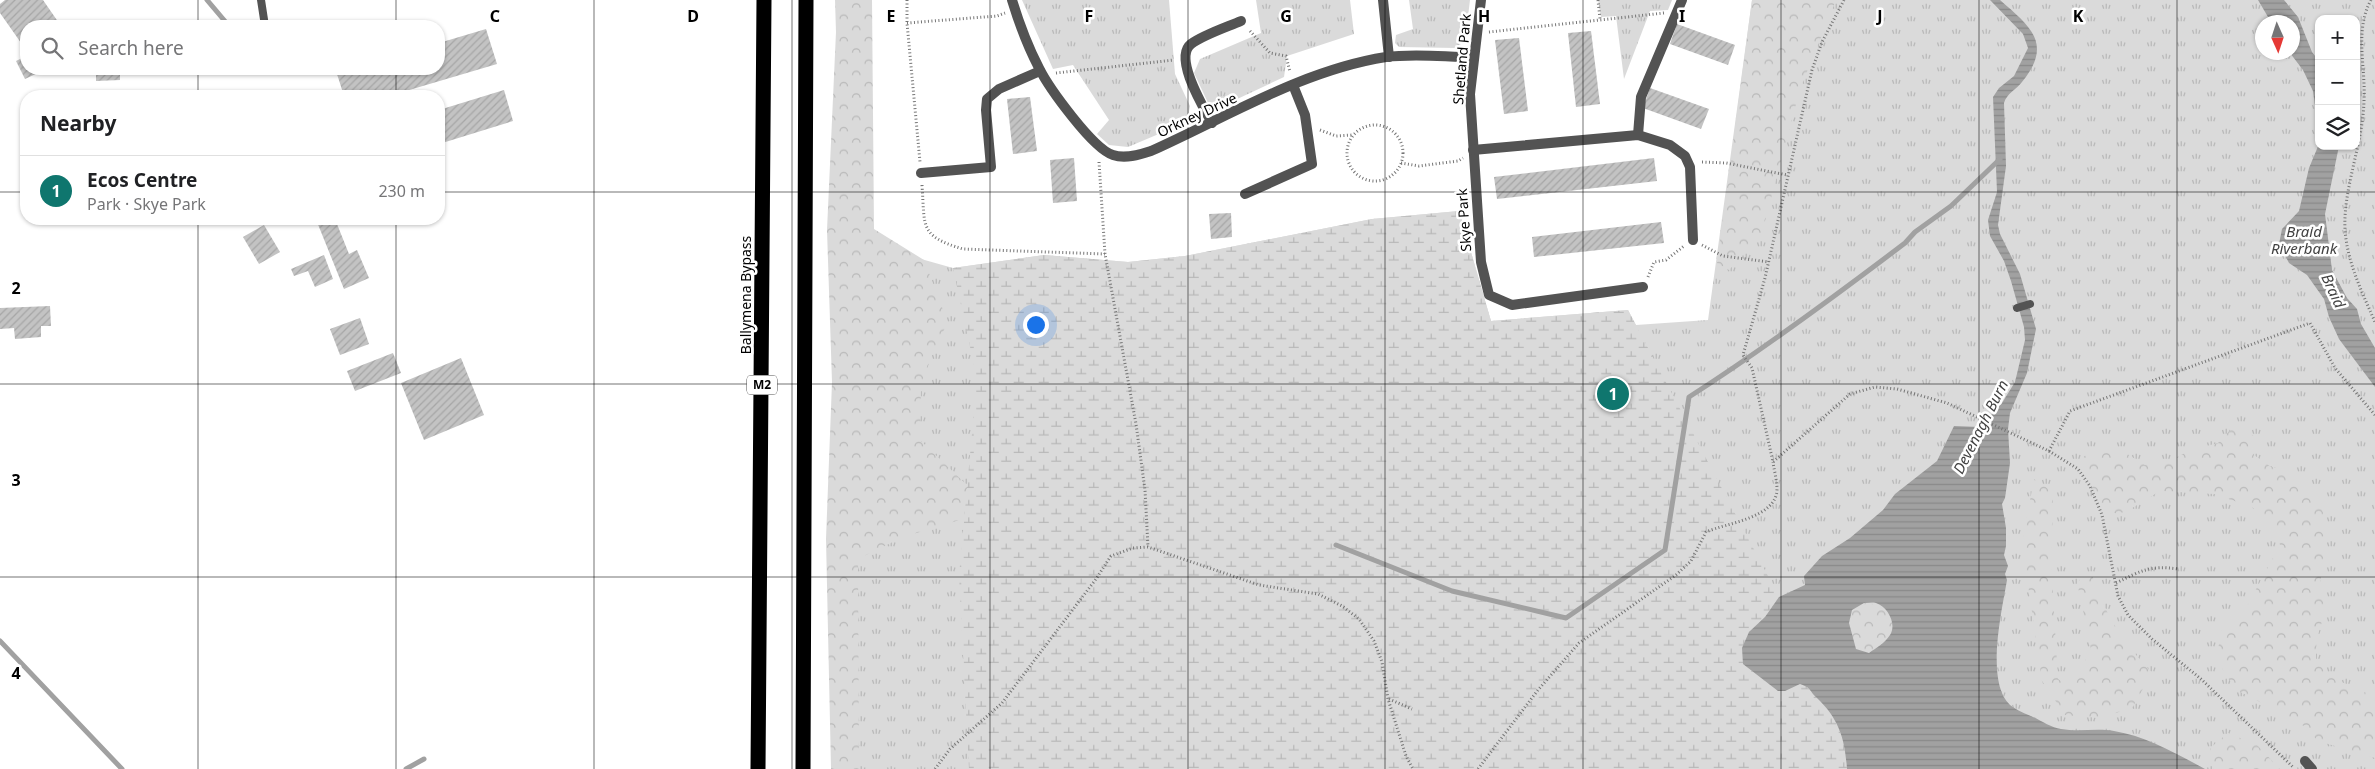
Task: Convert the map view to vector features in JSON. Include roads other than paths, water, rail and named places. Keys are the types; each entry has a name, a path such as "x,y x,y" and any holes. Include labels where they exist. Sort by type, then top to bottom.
{"highway":[{"name":"Ballymena Bypass","path":"758,769 764,0"},
{"path":"803,769 806,0"}],"street":[{"path":"1383,0 1389,57"},
{"name":"Shetland Park","path":"1473,150 1470,94 1481,0"},
{"path":"1638,135 1641,97 1682,0"},
{"path":"921,173 992,167 986,110 987,99 999,89 1042,73 1013,4"},
{"path":"1212,123 1190,78 1186,58 1187,50 1192,44 1241,21"},
{"name":"Orkney Drive","path":"1042,73 1090,139 1102,150 1117,156 1142,154 1318,74 1389,57 1474,57"},
{"path":"1245,194 1312,164 1308,126 1293,85"},
{"path":"1473,150 1638,135 1675,148 1689,162 1693,240"},
{"name":"Skye Park","path":"1473,150 1481,262 1489,295 1512,305 1643,287"},
{"path":"2304,761 2312,769"}],"lane":[{"path":"261,0 264,20"},
{"path":"2017,308 2030,304"}],"water":[{"name":"Devenagh Burn","path":"1990,0 2000,0 2021,19 2029,28 2037,46 2036,57 2031,69 2004,103 2006,166 1998,225 2000,234 2020,274 2036,329 2027,373 2010,413 2008,429 2010,463 2005,498 2002,504 2006,528 2004,555 2008,566 2005,574 2007,580 1997,645 1998,680 2002,694 2010,705 2051,726 2068,730 2108,730 2126,733 2161,746 2205,769 1847,769 1845,748 1840,730 1831,714 1809,688 1800,684 1785,691 1778,691 1743,664 1742,648 1749,632 1765,617 1779,597 1805,585 1804,576 1822,556 1850,538 1883,510 1895,494 1937,461 1954,426 1980,427 2002,403 2015,382 2025,340 2024,327 2004,261 1990,236 1988,220 1997,192 1993,97 1999,88 2014,76 2028,48 2023,34","holes":["1864,603 1880,605 1888,612 1892,621 1892,631 1888,638 1869,653 1856,649 1849,623 1852,610"]},
{"path":"2258,0 2284,0 2296,15 2267,15"},
{"path":"2300,22 2315,56 2315,106 2313,91 2303,70 2295,60 2300,60"},
{"name":"Braid Riverbank","path":"2316,150 2338,150 2325,214 2332,270 2347,298 2357,309 2361,324 2375,348 2375,387 2339,339 2329,317 2324,299 2307,275 2289,263 2279,244 2282,229 2299,211 2309,168"}],"waterway":[{"path":"207,0 224,20"},
{"path":"1336,545 1452,591 1566,618 1665,550 1689,397 1799,322 1905,243 1915,232 1951,206 2000,159"},
{"path":"0,641 122,769"},
{"path":"406,769 424,759"}],"place":[{"name":"Ecos Centre","path":"1613,394"}],"water label":[{"name":"Braid","path":"2333,291"}]}
